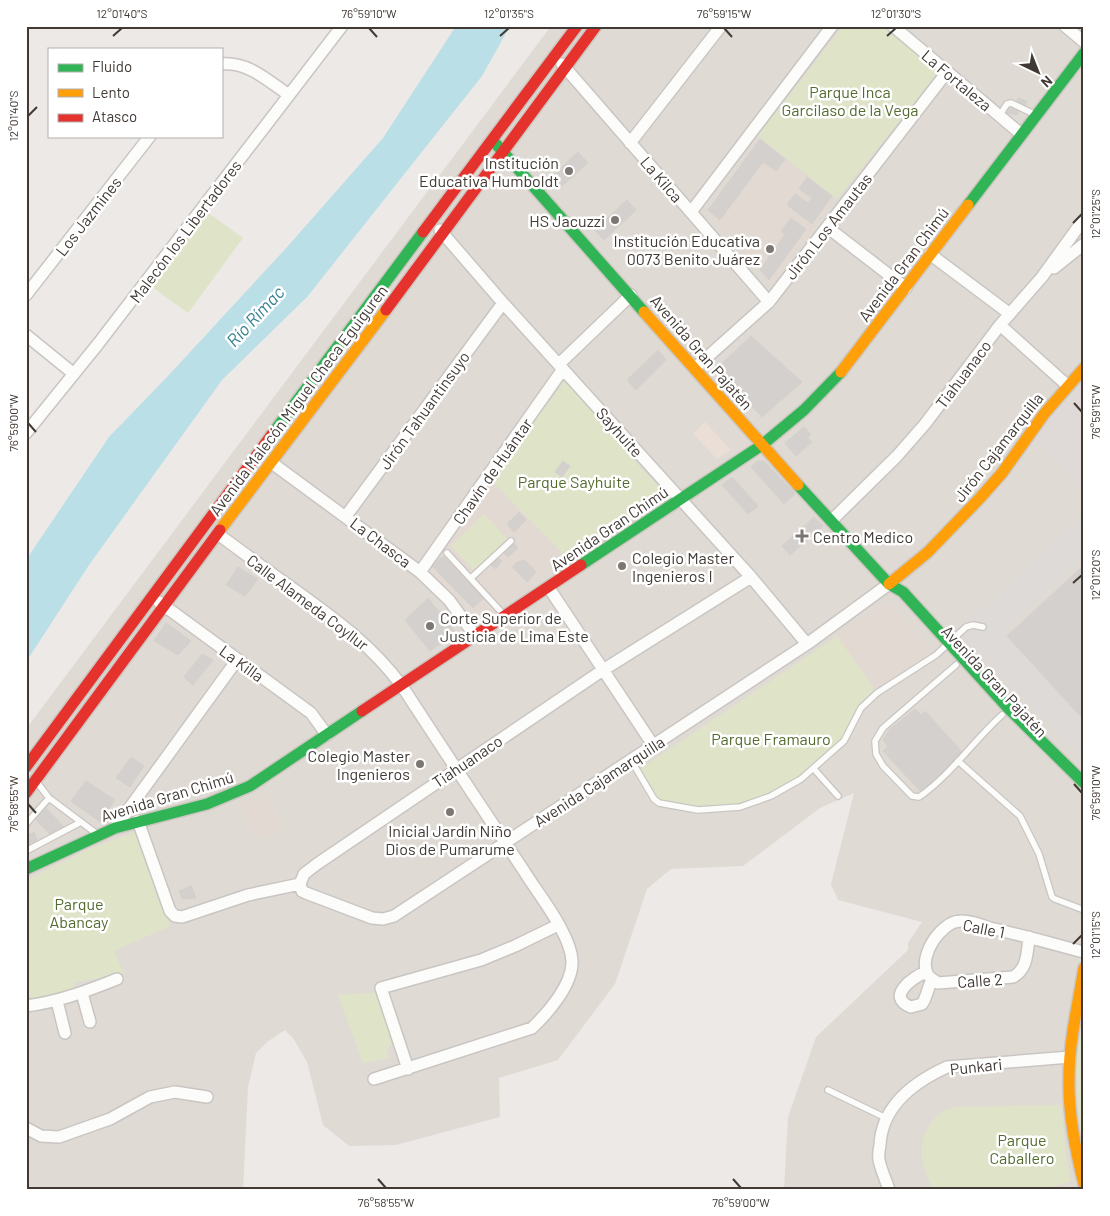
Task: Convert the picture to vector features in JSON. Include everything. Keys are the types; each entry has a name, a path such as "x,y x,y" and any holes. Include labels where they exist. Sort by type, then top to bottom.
{"main road":[{"name":"Avenida Malecón Miguel Checa Eguiguren","path":"26,767 151,596 577,26"},
{"name":"Avenida Malecón Miguel Checa Eguiguren","path":"26,793 596,26"},
{"name":"Avenida Gran Chimú","path":"26,869 115,828 207,804 250,786 762,445 804,410 833,381 855,355 1084,53"},
{"name":"Avenida Gran Pajatén","path":"492,140 762,445 889,584 903,592 945,646 1084,783"},
{"name":"Jirón Cajamarquilla","path":"889,584 928,552 980,498 1006,467 1044,414 1083,369"},
{"name":"Avenida Gran Pajatén","path":"945,646 956,665 1002,715 1084,796"},
{"path":"1084,968 1070,1057 1068,1092 1084,1186"},
{"path":"1069,1073 1084,1073"}],"street":[{"name":"Malecón los Libertadores","path":"26,433 74,374 342,26"},
{"path":"630,143 722,26"},
{"path":"691,212 832,26"},
{"name":"La Fortaleza","path":"893,26 1021,134"},
{"path":"1065,26 1084,42"},
{"name":"La Kilca","path":"555,56 769,302"},
{"path":"222,64 240,64 250,68 289,95"},
{"name":"Jirón Los Amautas","path":"695,368 769,302 947,72"},
{"name":"Los Jazmines","path":"26,295 148,138"},
{"name":"Tiahuanaco","path":"832,520 897,456 925,424 1000,326 1042,277 1084,219"},
{"name":"Sayhuite","path":"432,222 751,577 806,644"},
{"path":"827,227 906,288"},
{"path":"1042,277 1084,244"},
{"path":"930,254 1010,314"},
{"name":"Chavín de Huántar","path":"420,572 561,367 631,295"},
{"name":"Jirón Tahuantinsuyo","path":"346,516 503,303"},
{"path":"1000,326 1068,386"},
{"path":"26,335 74,374"},
{"name":"La Chasca","path":"272,463 420,572 449,600 476,637"},
{"name":"Calle Alameda Coyllur","path":"218,534 359,639 387,666 505,843 558,925 570,949 572,963 568,978 545,1016 532,1028 374,1079"},
{"name":"Tiahuanaco","path":"300,884 304,874 317,864 456,768 603,670 751,577"},
{"name":"Avenida Cajamarquilla","path":"300,884 302,891 306,893 372,918 383,919 394,916 806,644 889,584"},
{"path":"549,588 653,746"},
{"name":"La Killa","path":"151,596 311,714 327,735"},
{"path":"115,828 237,660"},
{"path":"138,821 170,911 176,916 182,917 248,895 300,884"},
{"name":"Calle 1","path":"929,976 925,966 927,955 935,936 950,923 962,920 1084,952"},
{"path":"408,1069 381,988 481,960 558,925"},
{"name":"Calle 2","path":"929,976 938,983 1013,977 1018,975 1025,965 1029,937"},
{"path":"26,1006 82,993 117,978"},
{"path":"82,993 90,1022"},
{"path":"57,1000 65,1033"},
{"name":"Punkari","path":"889,1190 879,1159 880,1137 886,1118 896,1102 909,1089 929,1075 947,1067 1070,1057"},
{"path":"26,1128 42,1136 59,1137 110,1119 150,1097 175,1092 207,1097"},
{"path":"1076,1190 1084,1186"}],"lane":[{"path":"999,116 1008,104 1011,103 1036,115"},
{"path":"471,578 511,541"},
{"path":"447,553 506,617"},
{"path":"631,760 654,799 659,802 698,810 740,808 771,796 801,779 848,736 867,701 945,646 966,627 973,625 983,627"},
{"path":"956,665 882,728 875,741 876,754 883,766 912,796 920,797 1002,715"},
{"path":"958,761 1020,816 1038,854 1052,897 1084,910"},
{"path":"814,769 838,796"},
{"path":"36,780 49,798 98,835"},
{"path":"26,824 49,798"},
{"path":"26,850 81,822"},
{"path":"828,1090 886,1118"}],"shaded area":[{"path":"551,26 1084,26 1084,1190 784,1190 788,1117 816,1037 908,950 908,943 922,922 838,900 831,884 854,793 820,808 743,866 671,869 647,889 615,984 558,1060 499,1078 500,1117 396,1145 349,1146 323,1125 307,1062 293,1038 285,1030 267,1042 256,1053 248,1087 243,1190 26,1190 26,780 31,773 26,765 26,729"},
{"name":"Institución Educativa 0073 Benito Juárez","path":"759,138 835,197 773,286 707,211"},
{"path":"1084,381 1084,492 1030,435"},
{"path":"705,422 731,450 717,459 693,434"},
{"path":"493,483 569,560 478,623 464,605 428,569"},
{"path":"1084,514 1084,557 1001,632 1084,720 1084,760 959,631"},
{"path":"887,601 934,653 876,692 837,636"},
{"path":"263,792 284,827 257,840 240,805"}],"green space":[{"name":"Parque Inca Garcilaso de la Vega","path":"843,26 886,26 940,70 837,199 758,136"},
{"path":"207,212 243,238 188,313 152,287"},
{"name":"Parque Sayhuite","path":"565,381 667,497 569,560 491,480"},
{"path":"484,514 507,539 474,571 451,546"},
{"name":"Parque Framauro","path":"837,636 876,692 868,698 844,739 801,777 773,791 735,806 700,809 659,801 640,769"},
{"name":"Parque Abancay","path":"136,832 170,926 114,951 124,974 74,982 75,989 26,1000 26,880 93,847"},
{"path":"380,992 397,1041 386,1048 389,1058 363,1063 338,995"},
{"path":"1084,1016 1084,1162 1078,1107 1076,1063"},
{"name":"Parque Caballero","path":"1061,1105 1066,1155 1071,1181 1042,1190 932,1190 921,1152 923,1139 929,1126 944,1111 956,1107"}],"water":[{"name":"Río Rímac","path":"456,26 510,26 482,76 307,297 222,380 89,565 26,662 26,560 109,437 288,246 383,138"}],"building":[{"path":"1018,98 1027,101 1026,105 1016,102"},
{"path":"1008,108 1019,109 1018,115 1007,113"},
{"path":"760,139 785,159 776,171 763,162 720,220 708,210"},
{"name":"Institución Educativa Humboldt","path":"578,152 588,163 559,189 549,179"},
{"path":"807,177 832,196 812,224 787,205 795,194 808,203 812,198 799,189"},
{"name":"HS Jacuzzi","path":"627,200 636,210 604,240 594,230"},
{"path":"791,218 806,229 769,280 760,270 785,234 781,231"},
{"path":"751,336 802,382 762,417 715,370"},
{"path":"658,350 666,360 636,390 627,380"},
{"path":"804,427 811,435 808,438 812,442 796,456 785,443"},
{"path":"563,461 570,466 562,477 555,472"},
{"path":"757,461 764,461 786,484 775,494 751,467"},
{"path":"732,477 758,506 748,514 722,485"},
{"path":"786,484 795,494 784,504 775,494"},
{"path":"519,512 526,520 514,532 507,524"},
{"name":"Centro Medico","path":"814,517 823,526 790,555 782,546"},
{"path":"513,542 518,548 508,557 503,552"},
{"path":"443,556 484,598 473,608 432,566"},
{"path":"497,557 502,561 495,569 490,564"},
{"path":"525,560 536,572 527,582 512,567 517,562"},
{"path":"1084,565 1084,720 1007,636"},
{"path":"238,567 258,579 245,596 226,585"},
{"name":"Corte Superior de Justicia de Lima Este","path":"428,598 456,633 430,651 405,620"},
{"path":"166,623 191,641 178,655 154,641"},
{"path":"202,654 213,660 193,685 184,677"},
{"path":"915,709 921,715 925,711 963,753 922,793 883,751 888,746 883,740 890,729"},
{"path":"131,757 144,766 130,787 116,778"},
{"path":"86,781 115,800 100,822 71,801"},
{"path":"44,806 66,829 52,836 33,817"},
{"path":"34,832 38,841 26,846 26,836"},
{"path":"191,886 196,898 182,899 179,891"}],"traffic: fast":[{"path":"968,205 1084,53"},
{"path":"496,144 644,312"},
{"path":"273,433 423,232"},
{"path":"581,565 762,445 804,410 841,372"},
{"path":"798,485 889,584 903,592 1009,709 1084,783"},
{"path":"26,869 115,828 207,804 250,786 362,711"}],"traffic: slow":[{"path":"841,372 968,205"},
{"path":"220,530 386,310"},
{"path":"644,312 798,485"},
{"path":"889,584 928,552 980,498 1002,473 1044,414 1084,368"},
{"path":"1084,968 1069,1064 1069,1091 1073,1131 1084,1184"}],"traffic: jam":[{"path":"423,232 577,26"},
{"path":"386,310 596,26"},
{"path":"26,767 273,433"},
{"path":"26,793 220,530"},
{"path":"362,711 581,565"}],"place":[{"name":"Institución Educativa Humboldt","path":"569,171"},
{"name":"HS Jacuzzi","path":"615,220"},
{"name":"Institución Educativa 0073 Benito Juárez","path":"770,249"},
{"name":"Centro Medico","path":"802,536"},
{"name":"Colegio Master Ingenieros I","path":"622,566"},
{"name":"Corte Superior de Justicia de Lima Este","path":"430,626"},
{"name":"Colegio Master Ingenieros","path":"420,764"},
{"name":"Inicial Jardín Niño Dios de Pumarume","path":"450,812"}]}
